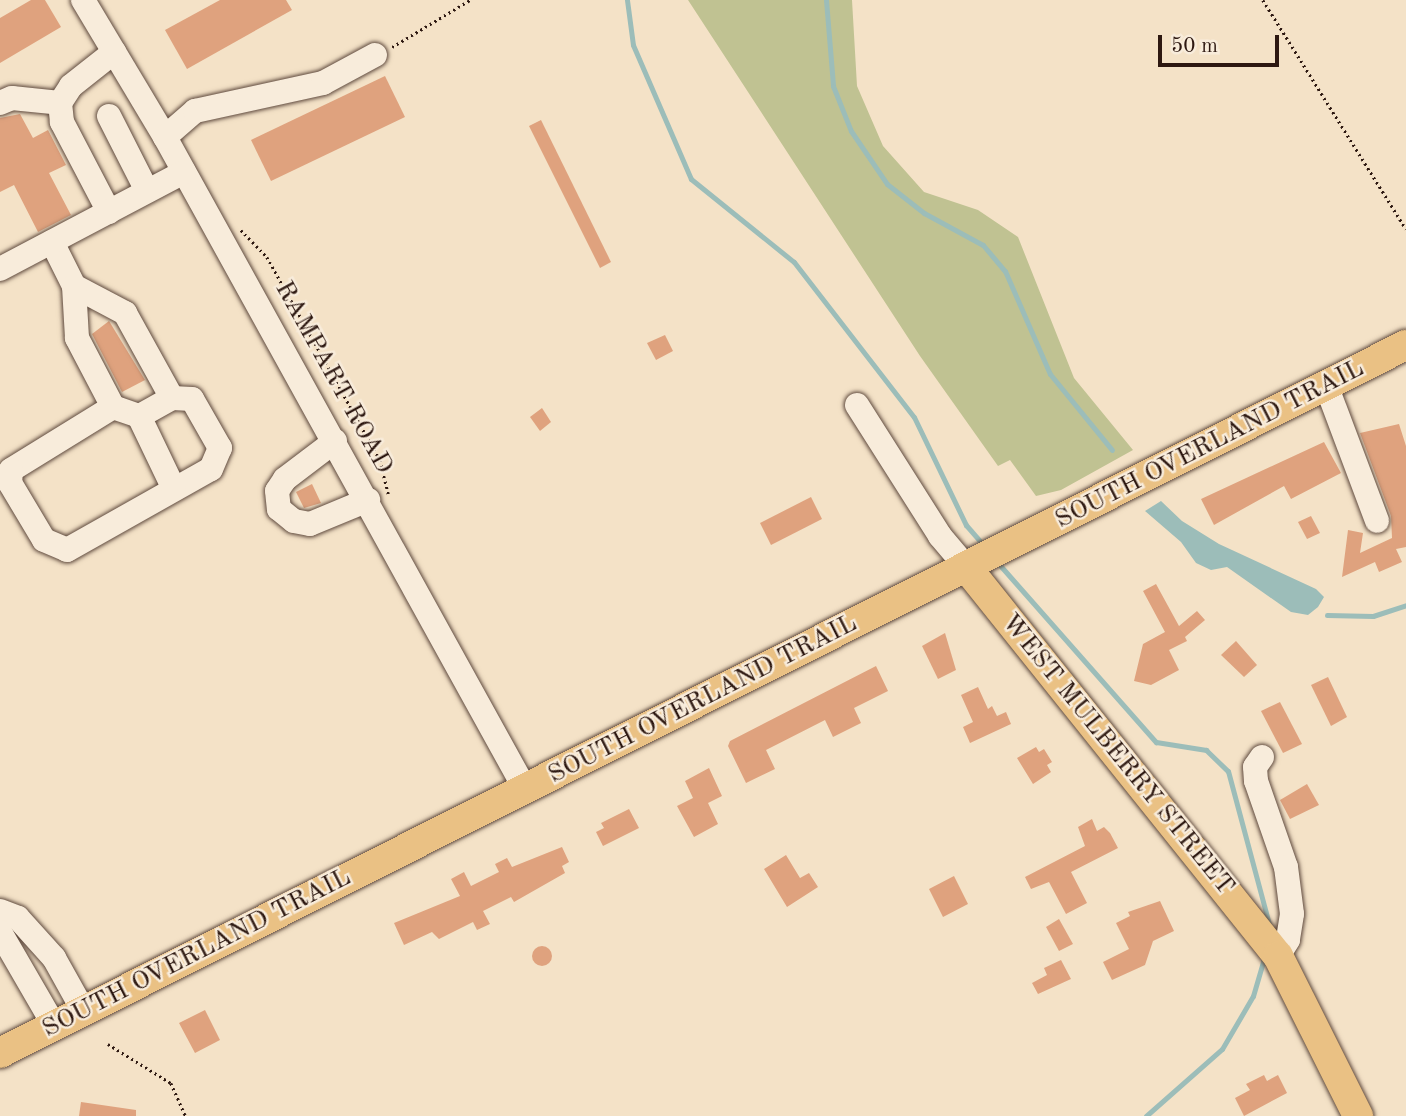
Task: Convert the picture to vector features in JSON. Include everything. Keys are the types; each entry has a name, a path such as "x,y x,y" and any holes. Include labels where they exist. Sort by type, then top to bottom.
{"main road":[{"name":"SOUTH OVERLAND TRAIL","path":"0,1053 1406,345"},
{"name":"WEST MULBERRY STREET","path":"984,559 1268,944 1350,1113"}],"street":[{"name":"RAMPART ROAD","path":"83,0 165,137 368,500 525,789"},
{"path":"109,212 62,122 60,103 71,86 114,52"},
{"path":"165,137 195,111 323,83 375,55"},
{"path":"0,103 12,99 60,103"},
{"path":"109,116 147,191"},
{"path":"0,269 184,172"},
{"path":"52,242 75,286 77,338 113,407 139,416 174,489"},
{"path":"75,286 125,313 172,398"},
{"path":"1326,386 1377,521"},
{"path":"113,407 11,470 10,484 44,540 67,550 211,469 220,448 192,399 172,398 139,416"},
{"name":"WEST MULBERRY STREET","path":"857,405 940,536 984,559"},
{"path":"335,441 285,479 277,491 279,509 294,522 310,524 368,500"},
{"path":"1262,757 1255,767 1256,781 1286,867 1292,914 1288,940 1268,944"},
{"path":"0,911 18,918 54,958 83,1010"},
{"path":"0,932 54,1026"}],"path":[{"path":"375,55 470,0"},
{"path":"1263,0 1406,229"},
{"path":"236,224 267,257 380,460 387,476 391,514 380,523"},
{"path":"108,1044 171,1083 186,1116"}],"green space":[{"path":"688,0 852,0 857,86 883,146 924,192 978,210 1018,237 1074,378 1133,450 1061,490 1036,496 1010,460 998,466 920,356"}],"water":[{"path":"1161,501 1182,521 1219,544 1316,589 1324,597 1318,607 1308,615 1291,612 1227,567 1211,570 1196,563 1181,542 1145,511"}],"building":[{"path":"31,0 45,0 61,27 0,63 0,18"},
{"path":"220,0 286,0 292,10 187,69 165,30"},
{"path":"385,76 405,117 271,181 251,140"},
{"path":"20,114 33,138 48,130 66,165 49,173 71,215 38,232 14,185 0,192 0,118"},
{"path":"541,120 611,262 600,268 529,126"},
{"path":"109,321 145,380 122,392 92,334"},
{"path":"665,335 673,351 656,360 647,343"},
{"path":"542,408 551,422 540,431 530,417"},
{"path":"1399,424 1406,446 1406,547 1396,549 1402,562 1379,572 1375,562 1342,577 1348,530 1363,533 1360,553 1392,538 1391,516 1360,433"},
{"path":"1324,442 1341,473 1291,499 1284,486 1214,525 1201,499"},
{"path":"312,484 321,503 304,508 296,492"},
{"path":"811,497 822,519 771,545 760,523"},
{"path":"1311,516 1320,533 1307,539 1298,522"},
{"path":"1156,584 1179,626 1197,611 1205,620 1185,637 1187,641 1169,650 1179,670 1151,685 1134,681 1143,644 1165,632 1143,591"},
{"path":"945,633 956,670 938,679 922,646"},
{"path":"1236,641 1257,665 1244,677 1221,655"},
{"path":"876,666 888,691 854,708 861,723 833,737 825,720 766,750 775,769 746,783 728,746 730,741"},
{"path":"1328,677 1347,717 1331,726 1311,685"},
{"path":"978,687 988,709 992,706 997,716 1006,712 1011,724 970,743 963,727 973,722 961,695"},
{"path":"1280,702 1302,744 1283,753 1261,711"},
{"path":"1036,747 1039,752 1044,749 1052,762 1047,765 1051,772 1033,784 1017,758"},
{"path":"709,768 722,796 708,803 718,824 694,837 677,806 693,798 685,781"},
{"path":"1307,784 1319,805 1290,819 1280,800"},
{"path":"629,809 639,828 603,846 596,832 604,828 601,823"},
{"path":"1092,819 1097,831 1104,827 1118,848 1071,872 1087,903 1066,914 1049,882 1031,889 1025,877 1085,846 1078,827"},
{"path":"562,847 569,862 562,866 565,873 514,902 511,897 483,911 490,924 477,930 473,922 439,939 432,932 404,945 394,923 460,896 451,879 464,872 471,886 499,872 495,864 507,858 512,867"},
{"path":"786,855 800,878 809,873 818,887 787,907 764,869"},
{"path":"954,876 968,904 943,917 929,889"},
{"path":"1160,901 1174,931 1153,941 1145,965 1112,980 1103,962 1129,949 1116,923 1130,916 1128,912"},
{"path":"1059,919 1073,944 1059,951 1046,927"},
{"path":"542,946 549,949 552,956 549,963 542,966 535,963 532,956 535,949"},
{"path":"1061,960 1071,979 1038,994 1032,983 1047,975 1044,968"},
{"path":"205,1010 220,1040 195,1053 179,1023"},
{"path":"1264,1075 1267,1081 1278,1075 1287,1093 1244,1116 1235,1098 1250,1090 1246,1084"},
{"path":"81,1102 136,1110 136,1116 79,1116"}],"waterway":[{"path":"627,0 633,45 691,179 794,262 914,417 966,525 985,547"},
{"path":"826,0 833,86 851,131 887,184 924,213 983,245 1005,271 1050,374 1112,450"},
{"path":"998,563 1156,742 1206,750 1228,771 1270,928"},
{"path":"1327,615 1373,616 1406,605"},
{"path":"1146,1116 1222,1049 1253,996 1265,955"}]}
